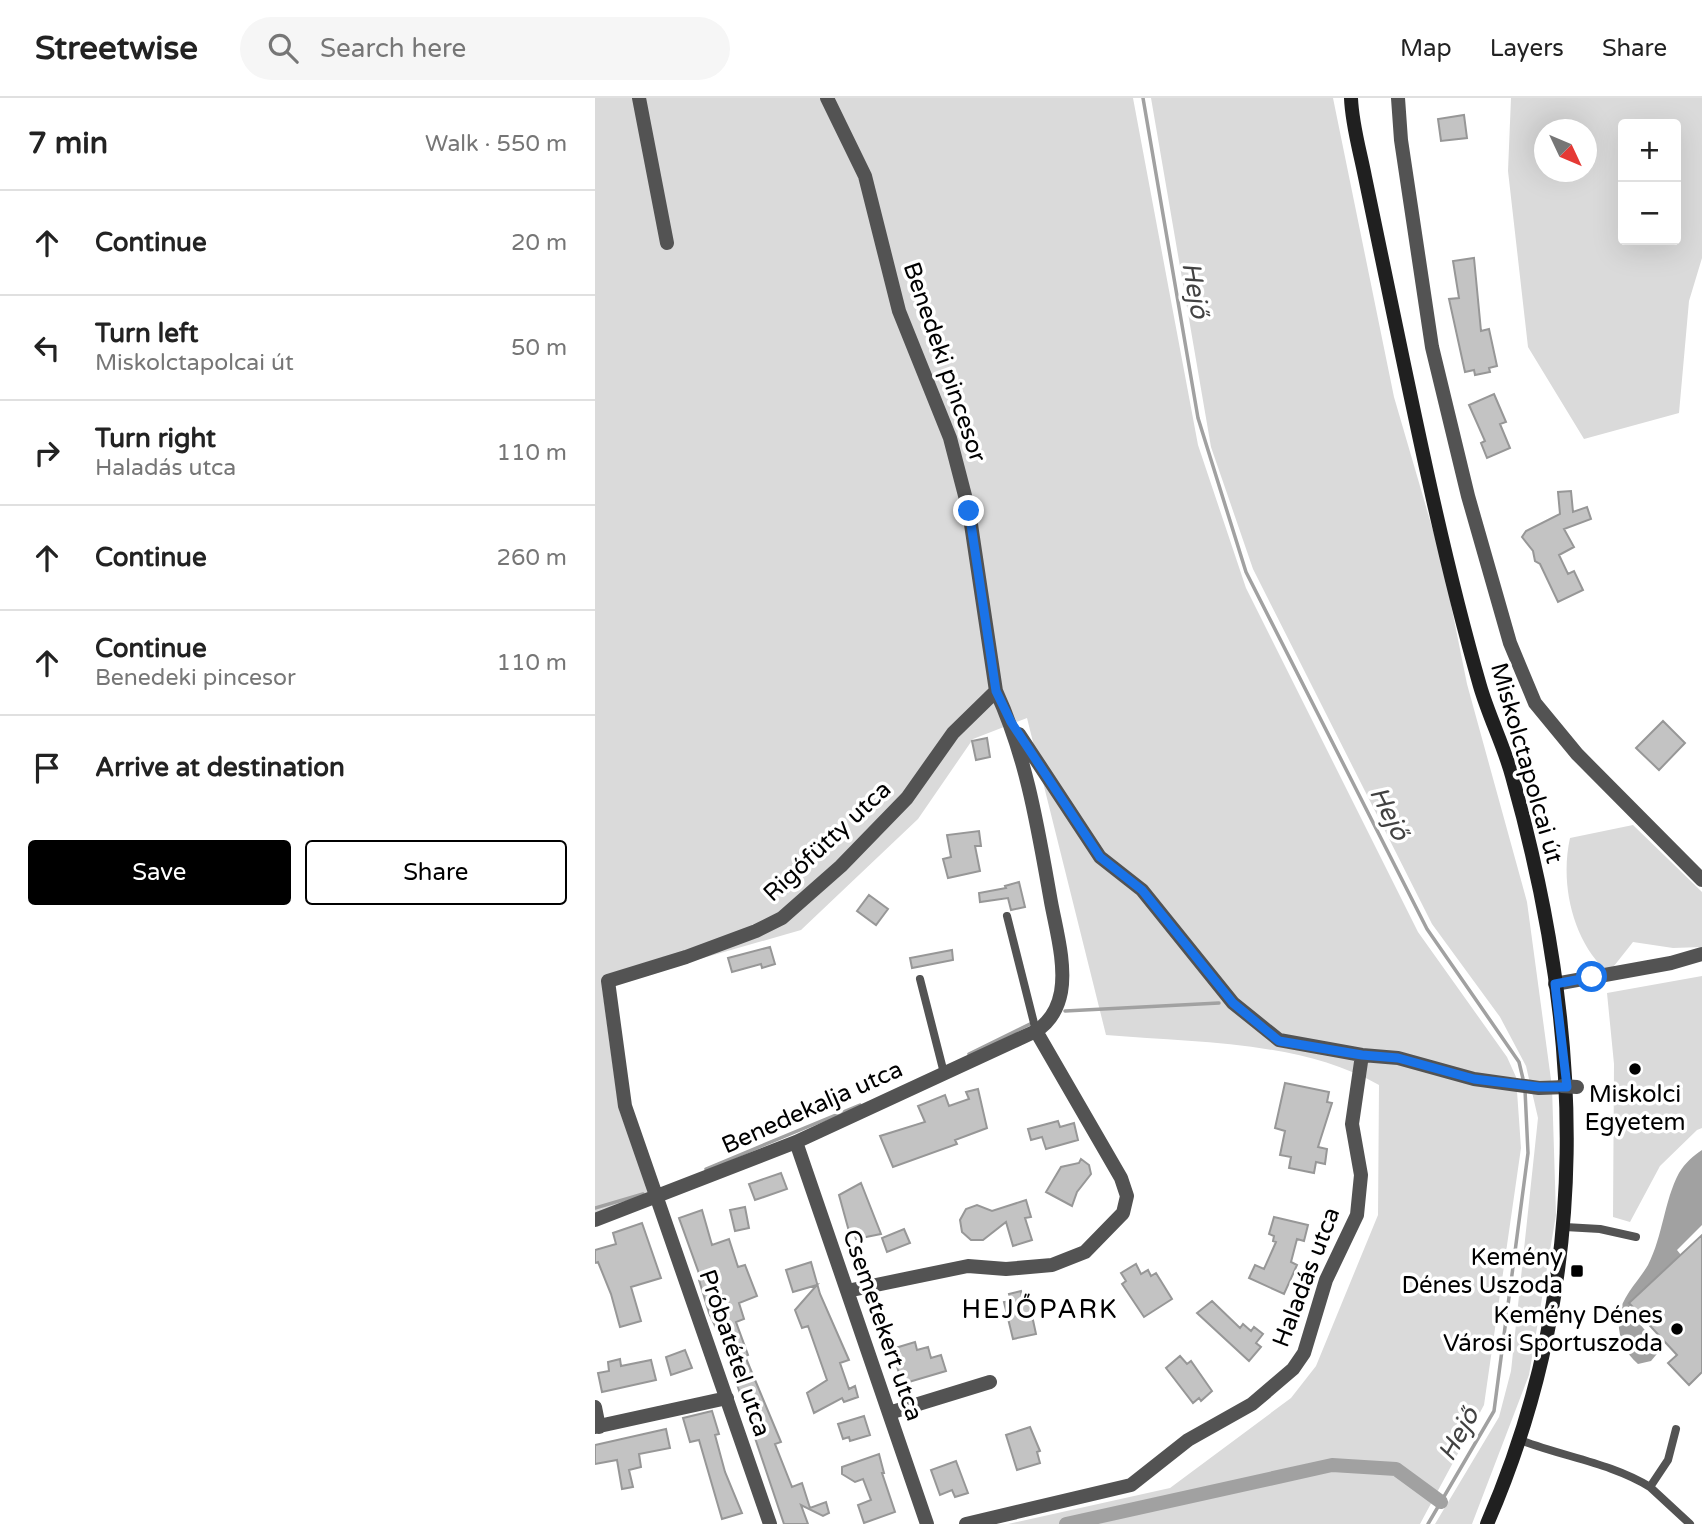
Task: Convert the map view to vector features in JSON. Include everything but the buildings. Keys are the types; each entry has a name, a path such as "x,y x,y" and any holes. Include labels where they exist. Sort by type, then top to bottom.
{"street":[{"path":"639,98 667,243"},
{"name":"Benedeki pincesor","path":"827,98 865,176 899,312 950,438 969,511 996,691"},
{"name":"Miskolctapolcai út","path":"1351,98 1411,399 1481,688 1512,775 1555,984 1569,1087 1565,1227 1549,1334 1520,1440 1487,1524"},
{"name":"Miskolctapolcai út","path":"1398,98 1401,140 1431,347 1468,496 1510,643 1535,703 1577,754 1702,880"},
{"path":"996,691 1011,722 1100,857 1142,890 1233,1003 1279,1041 1362,1055 1398,1058 1437,1066 1457,1075 1569,1087"},
{"name":"Rigófütty utca","path":"656,1198 625,1106 608,981 686,957 756,931 782,918 841,866 907,798 953,733 996,691"},
{"path":"848,1292 968,1266 1006,1269 1052,1265 1085,1252 1123,1213 1127,1196 1121,1178 1037,1025 1050,1020 1061,991 1060,961 1031,792 1011,722"},
{"path":"1555,984 1671,963 1702,954"},
{"name":"Benedekalja utca","path":"595,1220 796,1142 942,1067 1037,1025"},
{"name":"Haladás utca","path":"965,1524 1131,1485 1188,1440 1252,1404 1293,1369 1304,1353 1326,1280 1357,1215 1361,1175 1352,1124 1362,1055"},
{"name":"Csemetekert utca","path":"796,1142 927,1524"},
{"name":"Próbatétel utca","path":"656,1198 770,1524"},
{"path":"889,1413 990,1382"},
{"path":"595,1407 597,1427 727,1398"}],"lane":[{"path":"1007,916 1037,1025"},
{"path":"920,979 942,1067"},
{"path":"1565,1227 1600,1229 1636,1237"},
{"path":"1650,1488 1668,1460 1677,1429"},
{"path":"1520,1440 1557,1454 1627,1473 1650,1488 1690,1524"}],"shaded area":[{"path":"595,98 1133,98 1198,445 1246,588 1418,932 1507,1057 1516,1077 1521,1148 1484,1405 1420,1524 1008,1524 1170,1488 1291,1398 1316,1366 1378,1215 1379,1085 1348,1070 1281,1052 1211,1042 1106,1035 1027,718 973,739 918,819 801,930 602,987 619,1110 651,1195 595,1214"},
{"path":"1151,98 1333,98 1394,397 1443,565 1467,684 1527,902 1552,1087 1556,1215 1529,1375 1472,1524 1435,1524 1499,1417 1511,1371 1538,1118 1526,1066 1500,1017 1432,924 1253,569 1211,447"},
{"path":"1511,98 1702,98 1702,258 1689,301 1679,413 1584,439 1528,347 1508,171"},
{"path":"1633,825 1702,892 1702,947 1673,948 1633,942 1614,966 1605,970 1584,942 1571,909 1567,873 1570,838"},
{"path":"1702,976 1702,1128 1660,1166 1630,1222 1613,1217 1614,1064 1607,993"},
{"path":"1702,1150 1702,1225 1677,1250 1681,1255 1627,1309 1661,1349 1651,1361 1638,1364 1625,1349 1620,1336 1621,1309 1653,1254 1679,1173 1689,1160"}],"waterway":[{"name":"Hejő","path":"1143,98 1198,418 1246,572 1427,929 1519,1062 1524,1083"},
{"path":"1065,1011 1219,1003"},
{"path":"969,1054 1034,1022"},
{"name":"Hejő","path":"1428,1524 1494,1411 1528,1153 1525,1090"},
{"path":"706,1169 860,1105"},
{"path":"595,1208 643,1194"},
{"path":"1066,1524 1332,1465 1396,1469 1441,1502"}],"place":[{"name":"Miskolci Egyetem","path":"1635,1069"},
{"name":"Kemény Dénes Uszoda","path":"1577,1271"},
{"name":"Kemény Dénes Városi Sportuszoda","path":"1677,1329"}],"district":[{"name":"HEJŐPARK","path":"1040,1309"}],"route":[{"path":"969,511 996,691 1011,722 1100,857 1142,890 1233,1003 1262,1029 1279,1041 1362,1055 1398,1058 1437,1066 1474,1079 1539,1087 1567,1087 1555,984 1592,977"}]}
